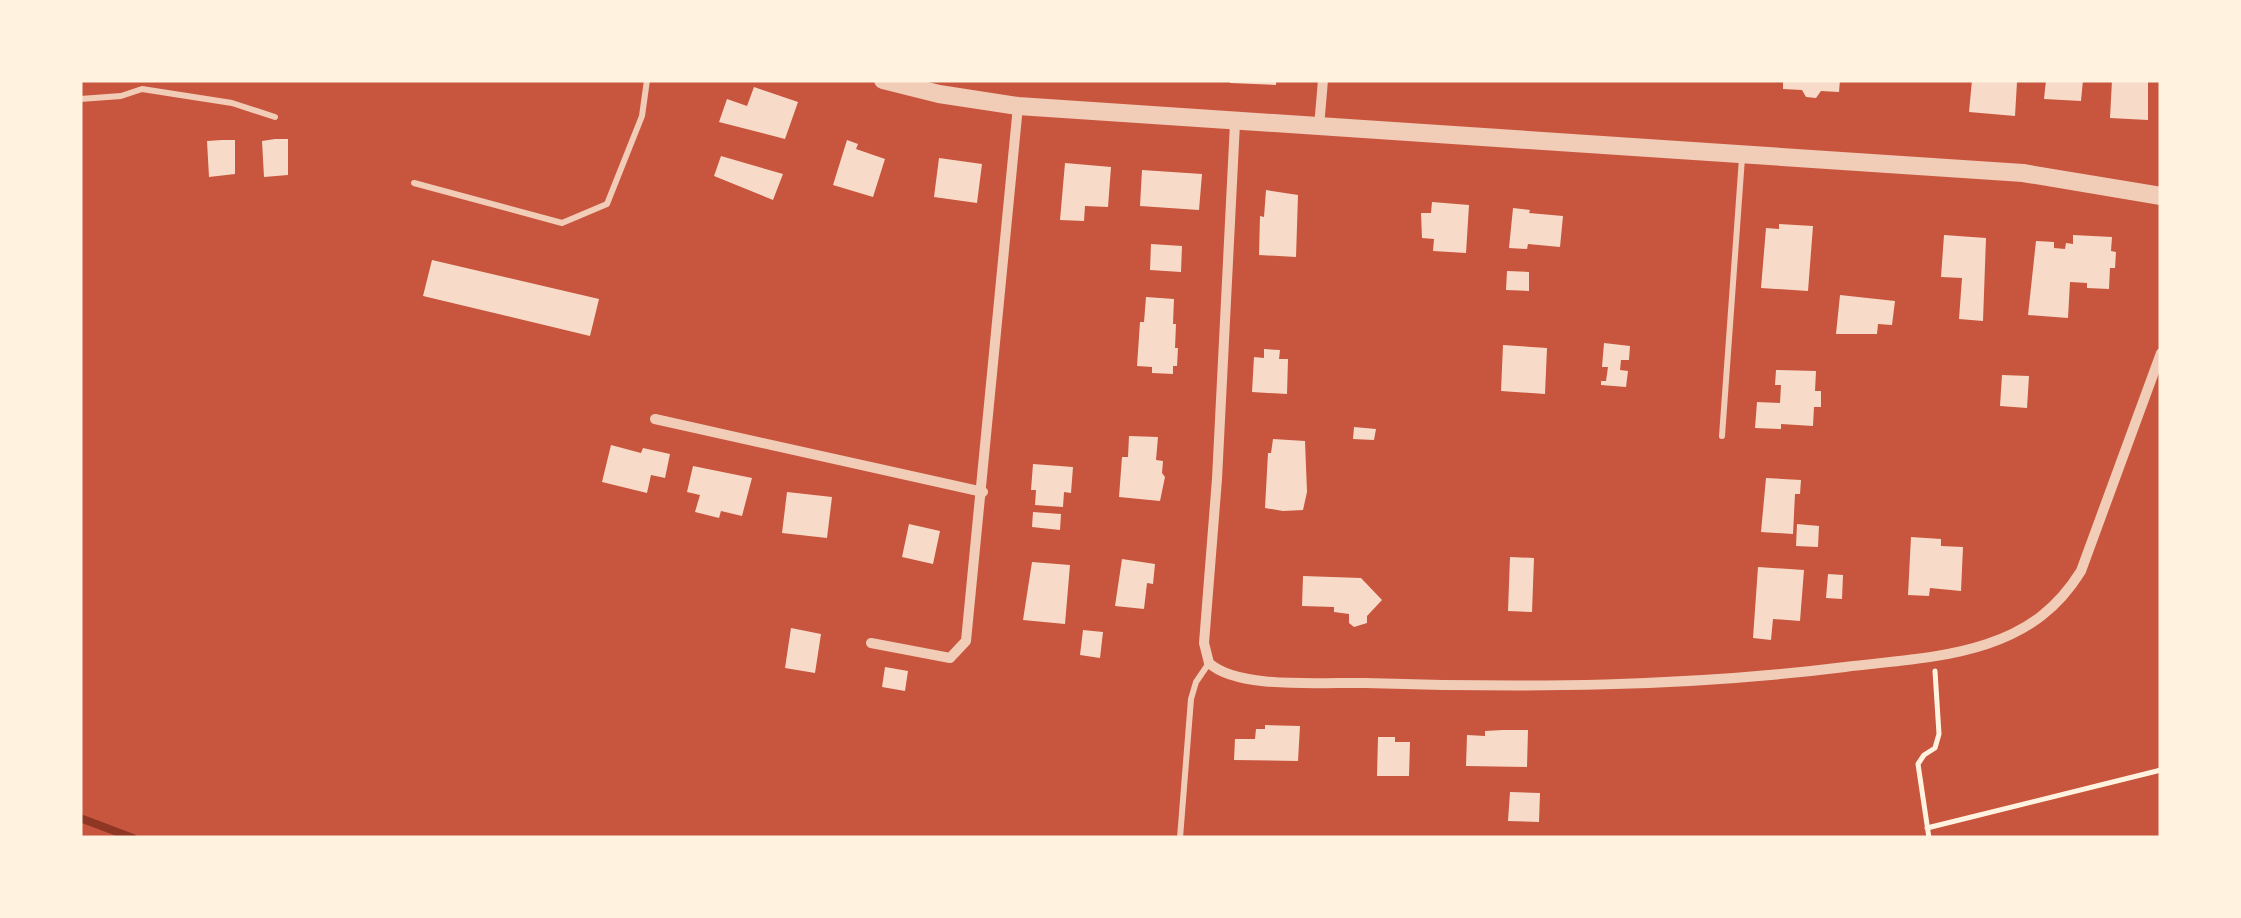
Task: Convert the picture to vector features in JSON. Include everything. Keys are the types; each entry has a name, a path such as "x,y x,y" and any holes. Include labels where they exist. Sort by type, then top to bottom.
{"street":[{"path":"883,80 938,94 1018,106 2023,173 2161,196"},
{"path":"1319,127 1322,80"},
{"path":"871,643 950,658 966,641 1018,106"},
{"path":"1235,122 1204,643 1210,664 1228,675 1245,679 1491,687 1784,675 1934,656 1979,646 2025,628 2056,606 2069,591 2092,547 2161,353"},
{"path":"655,419 983,492"}],"lane":[{"path":"142,89 144,80"},
{"path":"414,184 562,223 607,204 642,116 647,80"},
{"path":"80,100 121,96 142,89 232,103 274,116"},
{"path":"1722,436 1742,152"},
{"path":"1180,838 1191,699 1196,682 1210,664"}],"path":[{"path":"1928,838 1918,764 1935,748 1939,734 1934,656"},
{"path":"1927,828 2161,770"}],"building":[{"path":"1276,80 1276,85 1230,83"},
{"path":"1783,80 1840,80 1839,92 1821,91 1816,98 1806,97 1802,90 1783,89"},
{"path":"1972,80 2017,82 2015,116 1969,112"},
{"path":"2046,80 2083,80 2081,101 2044,99"},
{"path":"2112,80 2148,80 2148,120 2110,118"},
{"path":"754,87 798,102 785,139 719,122 727,99 747,106"},
{"path":"288,139 288,175 264,177 262,141"},
{"path":"235,140 235,174 209,177 207,141"},
{"path":"847,140 858,144 856,149 885,159 873,197 833,185"},
{"path":"721,156 783,174 773,200 714,176"},
{"path":"939,158 982,164 977,203 934,197"},
{"path":"1065,163 1111,167 1108,207 1085,206 1084,221 1060,220"},
{"path":"1142,170 1202,174 1199,210 1140,206"},
{"path":"1266,190 1298,195 1296,257 1259,255 1260,216 1264,217"},
{"path":"1432,202 1469,205 1466,253 1433,251 1434,239 1422,238 1421,213 1431,213"},
{"path":"1513,208 1563,216 1560,247 1528,244 1527,249 1509,248"},
{"path":"1779,224 1813,226 1808,291 1761,288 1766,228 1779,229"},
{"path":"1944,235 1986,238 1983,321 1959,319 1962,278 1941,277"},
{"path":"2073,235 2112,237 2111,251 2116,252 2109,289 2070,282 2068,318 2028,315 2036,241 2054,242 2054,248 2065,249 2066,243 2073,244"},
{"path":"1151,244 1182,246 1181,272 1150,270"},
{"path":"432,260 599,299 590,336 423,296"},
{"path":"1507,271 1529,272 1529,291 1506,290"},
{"path":"1840,295 1895,301 1892,325 1878,324 1877,334 1836,334"},
{"path":"1146,297 1174,299 1173,324 1178,348 1173,374 1152,373 1152,367 1137,366"},
{"path":"1604,343 1630,346 1629,360 1621,360 1620,370 1628,371 1626,387 1601,385 1601,381 1606,381 1608,367 1602,367"},
{"path":"1503,345 1547,348 1545,394 1501,391"},
{"path":"1264,349 1280,350 1279,359 1288,359 1287,394 1252,392 1254,357 1264,358"},
{"path":"1776,370 1816,371 1815,391 1821,391 1821,407 1814,407 1813,426 1781,424 1781,429 1755,428 1757,402 1780,403 1781,385 1775,385"},
{"path":"2002,375 2029,376 2027,408 2000,406"},
{"path":"1354,427 1376,429 1374,440 1353,439"},
{"path":"1129,436 1158,437 1156,460 1163,461 1165,477 1160,501 1119,497 1122,457 1128,457"},
{"path":"1273,439 1305,441 1307,492 1303,510 1265,508 1268,453"},
{"path":"611,445 641,453 643,448 670,454 665,478 651,475 647,493 602,482"},
{"path":"1033,464 1073,467 1071,493 1064,492 1063,507 1035,505 1036,490 1031,490"},
{"path":"693,466 752,478 742,516 721,511 719,518 695,512 700,495 687,492"},
{"path":"1766,478 1801,480 1800,494 1795,494 1793,534 1761,532"},
{"path":"787,492 832,497 827,538 782,533"},
{"path":"1033,512 1061,514 1060,530 1032,527"},
{"path":"909,524 940,531 933,564 902,557"},
{"path":"1797,524 1819,526 1818,547 1796,546"},
{"path":"1911,537 1941,539 1941,546 1963,547 1961,591 1930,588 1929,596 1908,595"},
{"path":"1510,557 1534,558 1532,612 1508,611"},
{"path":"1122,559 1155,564 1153,584 1147,583 1144,609 1115,606"},
{"path":"1032,562 1070,565 1065,624 1023,620"},
{"path":"1758,567 1804,570 1800,621 1773,619 1771,640 1753,638"},
{"path":"1828,574 1843,575 1842,599 1826,598"},
{"path":"1303,576 1361,578 1382,600 1367,616 1367,623 1354,627 1349,623 1349,614 1334,612 1334,607 1302,606"},
{"path":"791,628 821,634 815,673 785,668"},
{"path":"1083,630 1103,632 1100,658 1080,655"},
{"path":"885,667 908,671 905,691 882,687"},
{"path":"1265,725 1300,726 1298,761 1234,760 1235,739 1255,739 1256,729 1265,729"},
{"path":"1528,730 1527,767 1466,766 1467,735"},
{"path":"1378,737 1410,742 1409,776 1377,776"},
{"path":"1510,792 1540,793 1539,822 1508,821"}],"waterway":[{"path":"80,818 133,838"}]}
